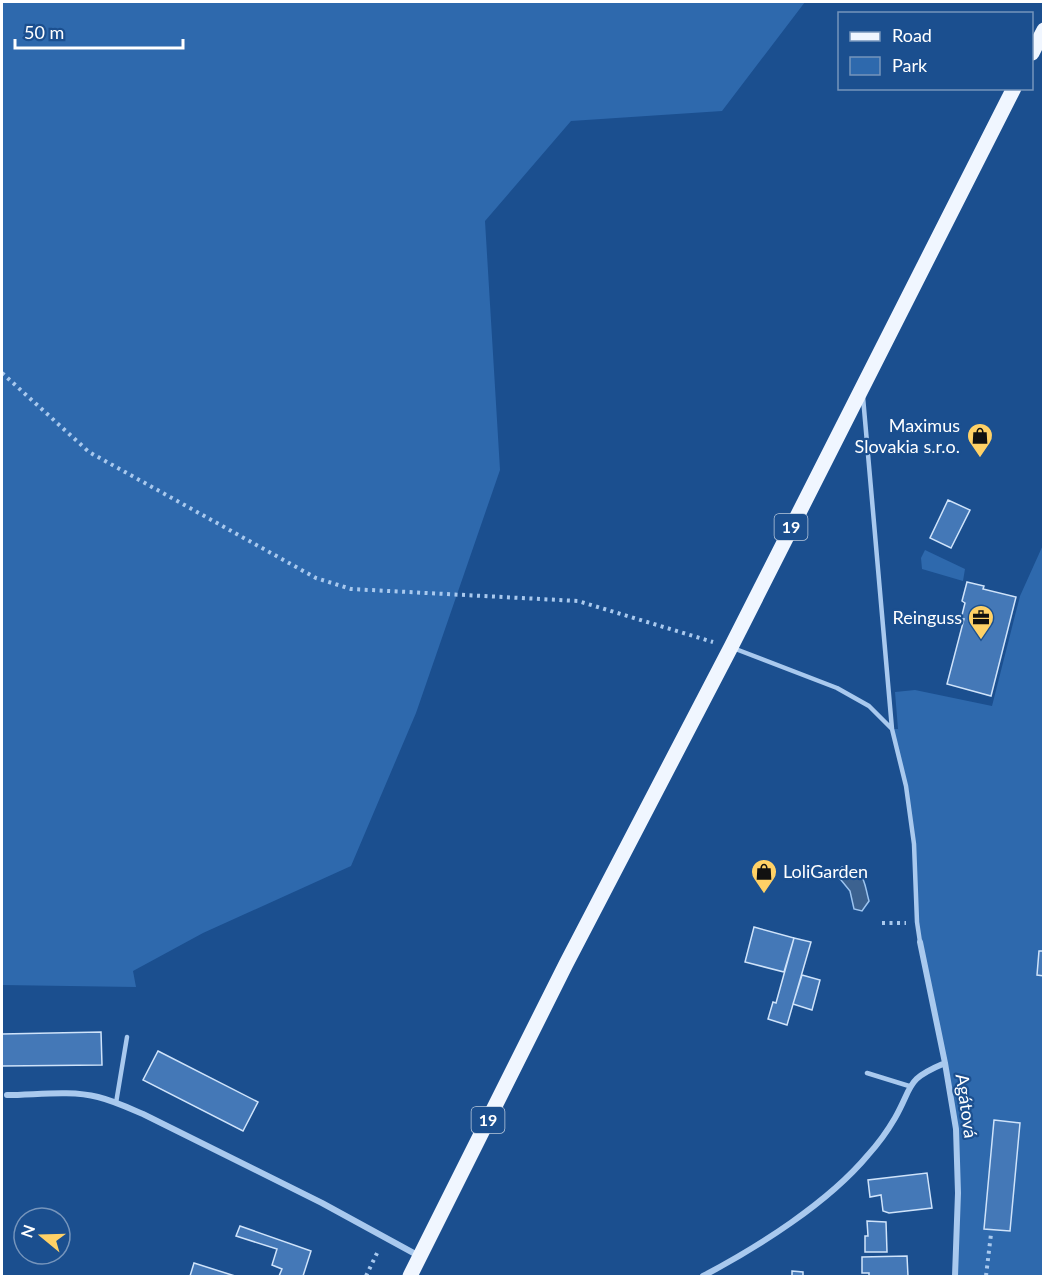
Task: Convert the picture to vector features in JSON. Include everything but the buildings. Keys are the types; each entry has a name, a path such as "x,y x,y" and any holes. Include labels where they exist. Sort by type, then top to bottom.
{"main road":[{"path":"1033,51 1044,30"},
{"name":"19","path":"410,1276 566,964 731,647 1013,90"}],"street":[{"name":"Agátová","path":"920,942 956,1129 958,1193 955,1276"},
{"path":"703,1276 728,1263 792,1222 830,1191 868,1156 895,1118 909,1086 921,1074 945,1063"},
{"path":"7,1095 96,1096 116,1103 143,1114 322,1203 420,1257"}],"lane":[{"path":"862,386 892,729 906,786 914,844 920,942"},
{"path":"731,647 837,688 869,706 892,729"},
{"path":"116,1103 127,1037"},
{"path":"867,1073 909,1086"}],"path":[{"path":"2,373 89,452 316,578 351,589 578,601 731,647"},
{"path":"882,923 917,922"},
{"path":"986,1276 991,1234"},
{"path":"366,1276 384,1237"}],"green space":[{"path":"2,2 805,2 722,111 571,121 485,221 500,470 416,713 351,866 203,933 133,971 136,987 2,985"},
{"path":"1043,545 1043,1276 955,1276 956,1129 920,942 914,844 906,786 892,729 898,729 895,692 915,690 992,706 1020,596"},
{"path":"925,550 965,569 963,581 922,569 921,558"}],"shaded area":[{"path":"842,867 856,871 863,878 869,901 862,911 854,909 850,891 837,875 838,870"}],"place":[{"name":"Maximus Slovakia s.r.o.","path":"980,459"},
{"name":"Reinguss","path":"981,641"},
{"name":"LoliGarden","path":"764,895"}]}
